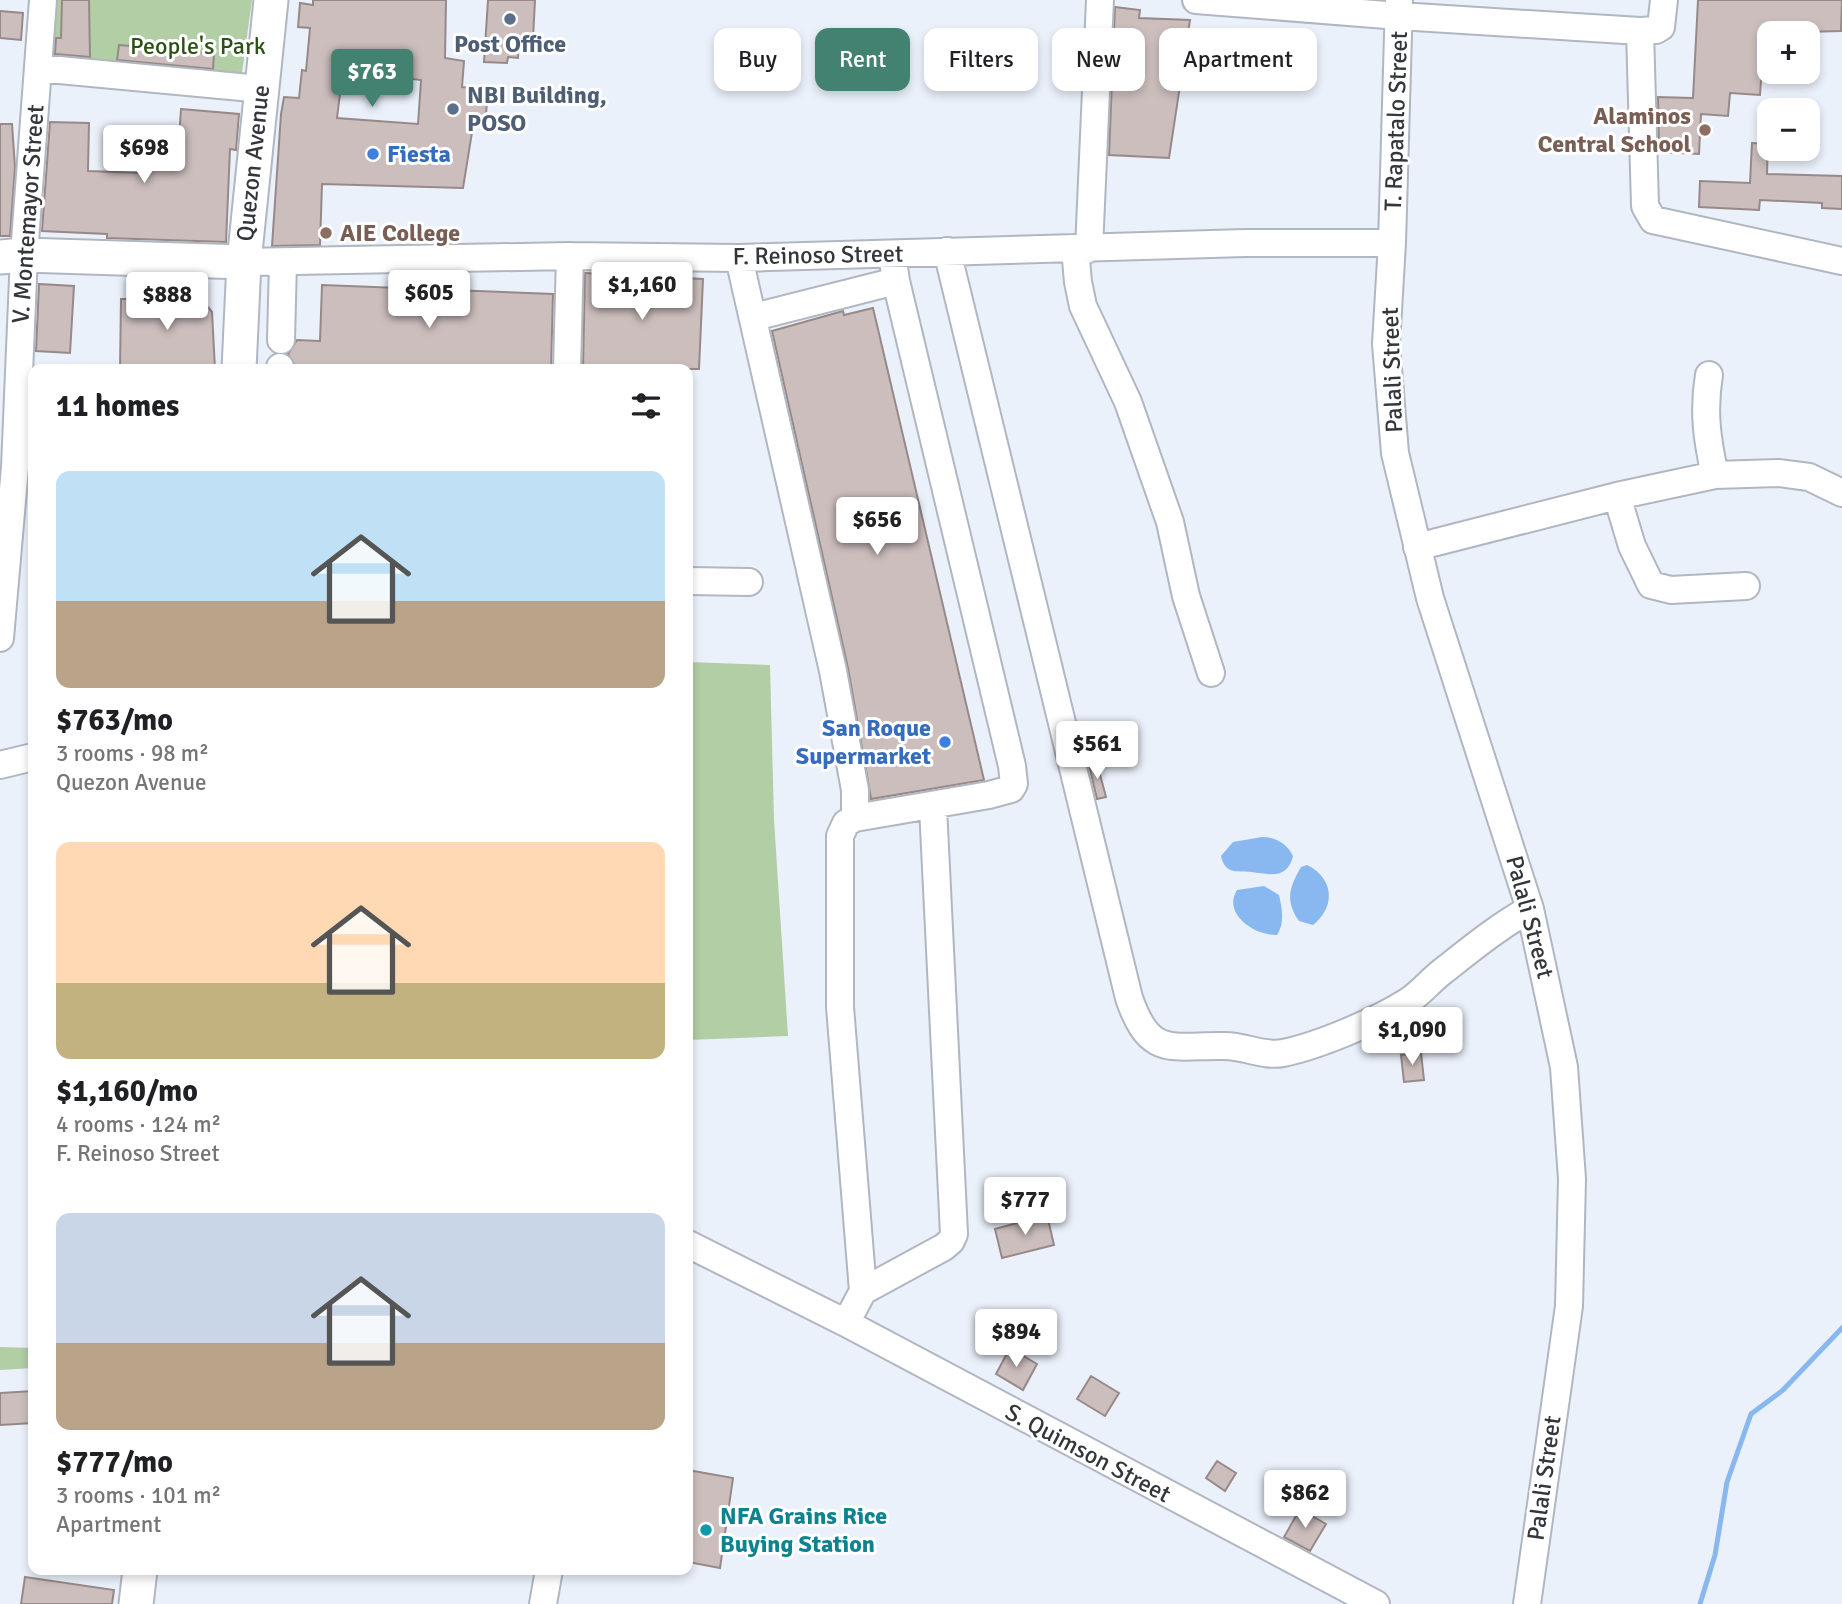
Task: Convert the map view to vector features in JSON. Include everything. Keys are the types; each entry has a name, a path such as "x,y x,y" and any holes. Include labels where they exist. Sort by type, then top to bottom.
{"main road":[{"name":"Quezon Avenue","path":"239,364 244,262 271,0"},
{"path":"12,256 244,262"},
{"path":"136,1604 139,1575"}],"street":[{"name":"V. Montemayor Street","path":"0,638 16,468 12,256 38,68 43,0"},
{"path":"1100,0 1078,282 1083,306 1128,402 1170,522 1186,596 1211,673"},
{"path":"1196,0 1399,8 1640,31 1661,27 1664,0"},
{"name":"T. Rapatalo Street","path":"1392,243 1399,8"},
{"path":"1640,31 1645,206 1653,220 1665,225 1710,230 1842,261"},
{"path":"38,68 261,89"},
{"name":"F. Reinoso Street","path":"244,262 570,256 740,257 1245,243 1392,243"},
{"name":"Palali Street","path":"1392,243 1386,344 1395,453 1430,598 1530,909 1564,1067 1572,1179 1569,1306 1527,1604"},
{"path":"947,251 1129,998 1144,1033 1172,1046 1225,1046 1266,1053 1282,1053 1323,1041 1406,1003 1510,920 1530,909"},
{"path":"846,1323 863,1291 840,1007 840,836 846,823 855,818 933,807 1011,789 1014,778 896,281 892,254"},
{"path":"568,364 570,256"},
{"path":"740,257 847,737 855,790 855,818"},
{"path":"281,340 283,262"},
{"path":"754,317 896,281"},
{"path":"1709,374 1704,403 1706,433 1716,475"},
{"path":"1417,547 1617,496 1716,475 1778,473 1809,477 1842,494"},
{"path":"1617,496 1632,546 1651,585 1671,590 1746,586"},
{"path":"693,582 749,582"},
{"path":"0,765 28,758"},
{"path":"863,1291 944,1247 954,1234 933,807"},
{"name":"S. Quimson Street","path":"693,1246 846,1323 1377,1604"},
{"path":"543,1604 548,1575"}],"green space":[{"name":"People's Park","path":"50,0 252,0 239,95 43,76"},
{"path":"693,662 770,665 774,820 788,1036 693,1040"},
{"path":"0,1347 28,1348 28,1368 0,1370"}],"water":[{"path":"1262,837 1276,840 1291,852 1293,856 1287,869 1271,874 1236,871 1225,866 1221,856 1233,842"},
{"path":"1307,865 1323,877 1329,893 1326,910 1313,925 1299,921 1290,901 1291,888 1297,875 1301,867"},
{"path":"1264,886 1279,895 1282,920 1277,935 1251,928 1237,915 1234,907 1237,890"}],"building":[{"path":"62,0 89,0 90,57 55,54 56,38 61,38"},
{"path":"313,0 446,0 445,58 464,61 462,87 488,89 485,127 473,126 463,188 322,184 320,245 272,246 281,114 284,97 299,98 302,70 306,71 310,28 298,27 300,3 313,5","holes":["343,70 421,80 418,124 337,118"]},
{"name":"Post Office","path":"488,0 535,0 533,39 519,38 518,58 508,57 507,63 484,62"},
{"path":"1698,0 1842,0 1841,31 1820,32 1820,21 1757,21 1757,84 1761,84 1760,95 1730,93 1728,116 1701,114 1699,154 1659,152 1658,97 1693,98"},
{"path":"1115,7 1140,10 1139,18 1190,20 1189,28 1159,28 1159,91 1179,91 1169,158 1109,155 1112,91 1145,91 1145,28 1114,28"},
{"path":"0,11 23,13 21,40 0,38"},
{"path":"119,45 214,54 213,69 117,60"},
{"path":"181,109 239,114 236,150 230,149 226,242 107,238 107,234 42,231 50,122 89,123 88,171 142,173 143,150 178,152"},
{"path":"0,124 12,124 15,167 10,236 0,236"},
{"path":"1752,143 1757,143 1757,161 1767,161 1767,174 1842,176 1842,209 1822,208 1822,203 1760,200 1759,210 1699,207 1700,181 1750,183"},
{"path":"585,273 703,279 699,369 693,369 693,364 583,364"},
{"path":"39,284 74,286 70,353 36,351"},
{"path":"322,285 553,294 551,364 294,364 288,354 297,340 320,341"},
{"path":"158,288 179,288 198,295 212,312 215,364 120,364 121,299 158,299"},
{"path":"873,308 984,780 871,799 848,668 772,331 843,311 844,315"},
{"path":"1097,763 1106,797 1097,799 1089,765"},
{"path":"1421,1053 1424,1080 1404,1082 1401,1055"},
{"path":"1047,1215 1054,1245 1002,1258 995,1229"},
{"path":"1010,1348 1037,1364 1023,1390 996,1374"},
{"path":"1091,1376 1119,1393 1105,1416 1077,1399"},
{"path":"28,1391 28,1423 0,1425 0,1393"},
{"path":"1217,1461 1236,1473 1225,1491 1206,1478"},
{"name":"NFA Grains Rice Buying Station","path":"693,1471 733,1478 720,1568 693,1563"},
{"path":"1300,1509 1326,1524 1310,1551 1284,1537"},
{"path":"25,1577 114,1590 112,1604 21,1604"}],"waterway":[{"path":"1700,1604 1715,1555 1727,1482 1751,1414 1783,1390 1842,1328"}],"place":[{"name":"Post Office","path":"510,19"},
{"name":"NBI Building, POSO","path":"453,109"},
{"name":"Alaminos Central School","path":"1705,130"},
{"name":"Fiesta","path":"373,154"},
{"name":"AIE College","path":"326,233"},
{"name":"San Roque Supermarket","path":"945,742"},
{"name":"NFA Grains Rice Buying Station","path":"706,1530"}]}
